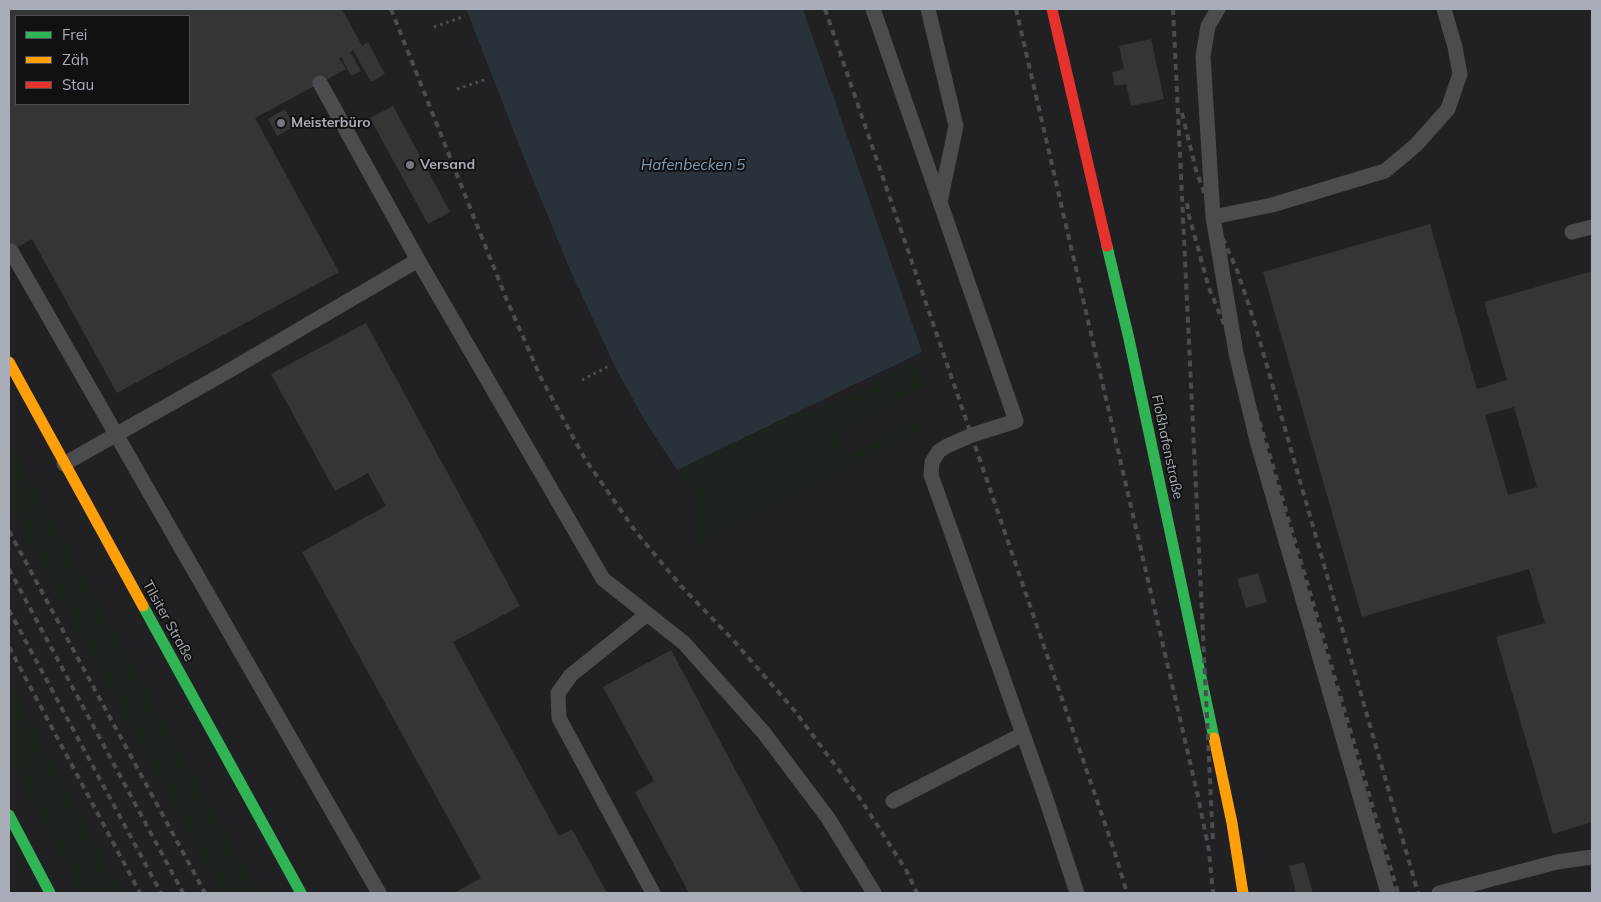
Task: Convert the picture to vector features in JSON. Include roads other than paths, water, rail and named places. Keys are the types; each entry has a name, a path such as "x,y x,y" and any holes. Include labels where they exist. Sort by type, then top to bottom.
{"street":[{"name":"Floßhafenstraße","path":"1052,9 1129,339 1232,823 1243,893"},
{"name":"Tilsiter Straße","path":"9,362 301,893"},
{"path":"9,815 50,893"}],"lane":[{"path":"873,9 1016,421 972,435 946,446 939,451 932,462 931,475 1077,893"},
{"path":"928,9 956,126 940,202"},
{"path":"1218,9 1208,26 1203,56 1213,217 1236,353 1257,441 1388,893"},
{"path":"1213,217 1272,205 1385,171 1416,145 1448,110 1460,74 1456,47 1444,9"},
{"path":"320,83 418,260 603,579 646,615 684,643 764,733 828,818 874,893"},
{"path":"1572,232 1592,227"},
{"path":"11,251 379,893"},
{"path":"64,464 232,369 418,260"},
{"path":"646,615 571,675 558,693 560,718 653,893"},
{"path":"892,801 1023,734"},
{"path":"1438,893 1557,862 1592,857"}],"water":[{"name":"Hafenbecken 5","path":"466,9 803,9 922,352 677,470 645,421 615,367 570,270"}],"railway":[{"path":"391,9 506,298 541,378 585,459 636,532 681,586 733,640 794,710 861,800 906,870 917,893"},
{"path":"825,9 1115,853 1127,893"},
{"path":"1016,9 1199,801 1209,851 1213,893"},
{"path":"1173,9 1213,843"},
{"path":"1182,113 1196,170 1213,217 1237,270 1255,324 1418,893"},
{"path":"1187,203 1209,288 1236,353 1265,439 1398,893"},
{"path":"9,531 205,893"},
{"path":"9,569 183,893"},
{"path":"9,610 161,893"},
{"path":"9,647 140,893"}],"place":[{"name":"Meisterbüro","path":"281,123"},
{"name":"Versand","path":"410,165"}]}
